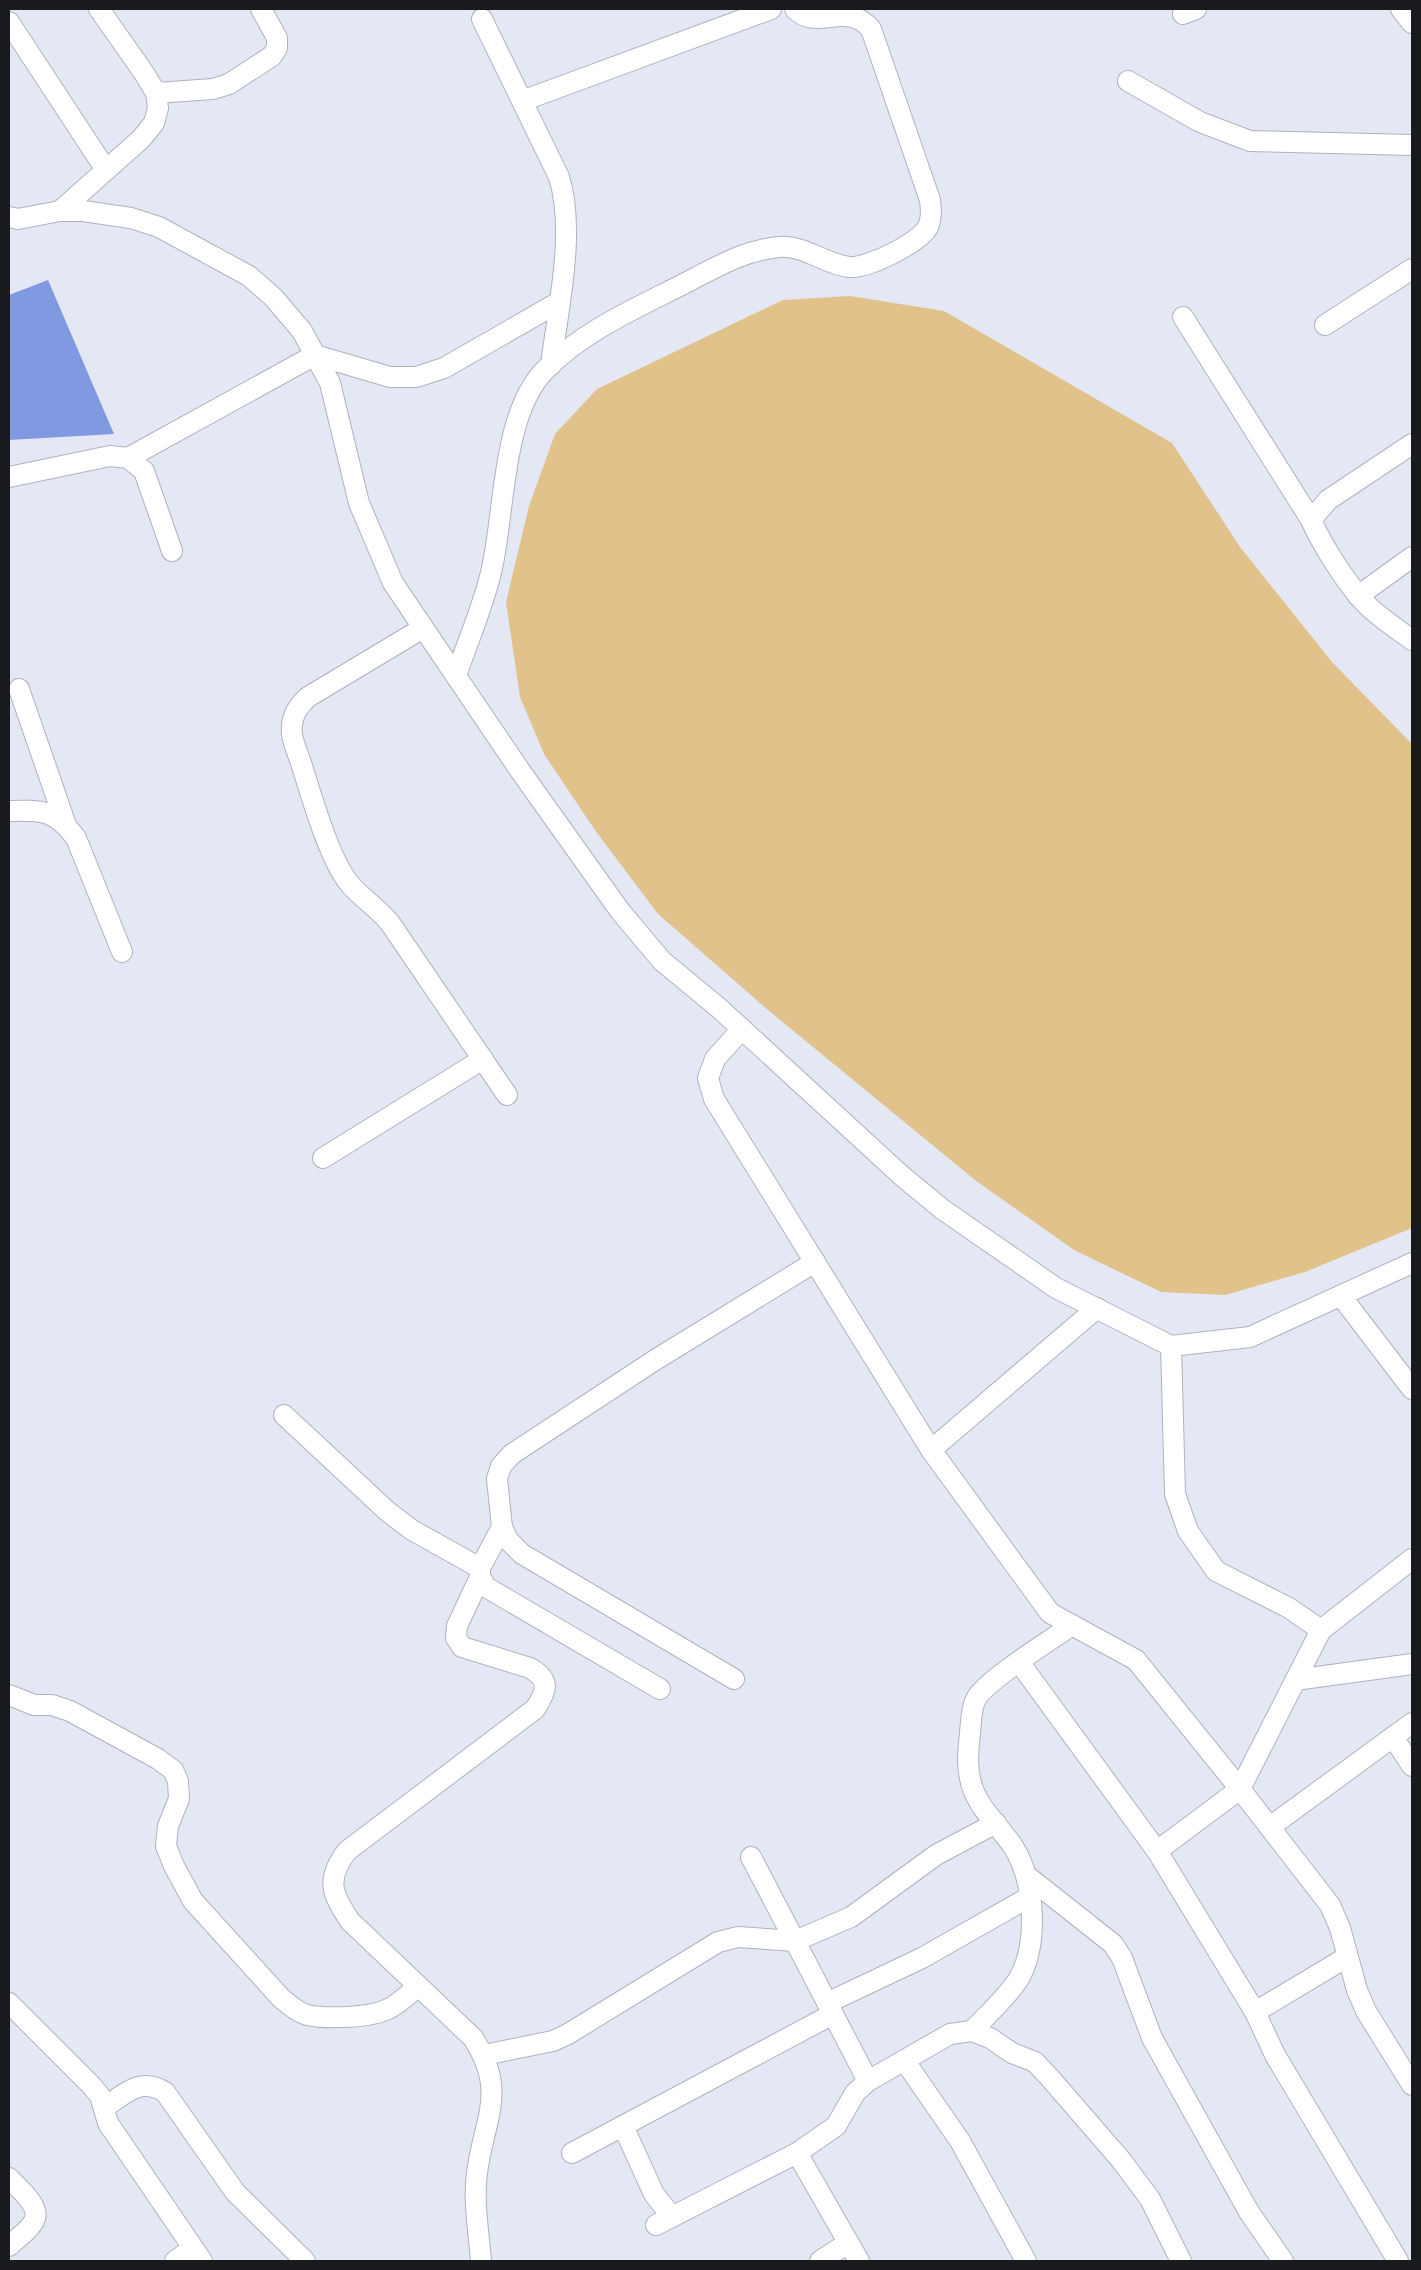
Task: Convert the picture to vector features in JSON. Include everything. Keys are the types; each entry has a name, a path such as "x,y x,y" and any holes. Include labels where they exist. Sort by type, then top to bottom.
{"street":[{"path":"60,211 140,139 154,123 158,108 156,93 99,9"},
{"path":"156,93 213,89 229,84 272,56 277,48 277,38 262,9"},
{"path":"522,101 771,9"},
{"path":"456,676 486,593 517,419 527,396 551,365 568,349 601,328 731,259 756,250 781,247 802,249 834,264 852,267 866,265 916,241 927,228 932,215 930,200 871,29 863,17 850,12 814,16 798,12 795,9"},
{"path":"1402,9 1412,23"},
{"path":"482,19 559,178 563,192 567,214 566,244 551,365"},
{"path":"9,22 106,170"},
{"path":"1128,81 1200,122 1250,141 1412,145"},
{"path":"12,221 60,211 83,210 104,213 159,227 249,276 273,297 302,331 330,383 359,503 393,583 521,772 620,911 662,961 742,1029 902,1176 942,1209 1056,1288 1171,1346 1250,1337 1412,1263"},
{"path":"1325,325 1412,269"},
{"path":"128,458 315,355 390,377 416,377 444,368 559,302"},
{"path":"1183,316 1311,520 1318,537 1358,596 1369,608 1412,640"},
{"path":"1311,520 1328,500 1412,444"},
{"path":"9,477 110,456 128,458 144,471 172,552"},
{"path":"1358,596 1412,557"},
{"path":"423,628 308,697 298,706 293,718 292,734 310,791 333,852 349,883 378,908 390,922 507,1095"},
{"path":"19,689 66,825"},
{"path":"9,811 37,810 53,814 66,825 76,838 122,952"},
{"path":"742,1029 715,1059 708,1078 714,1099 931,1450 1050,1613 1136,1660 1330,1905 1340,1928 1357,1990 1366,2010 1412,2085"},
{"path":"323,1158 483,1059"},
{"path":"734,1679 522,1554 508,1540 502,1527 496,1479 501,1466 512,1454 655,1360 816,1262"},
{"path":"1342,1296 1412,1389"},
{"path":"931,1450 1097,1308"},
{"path":"1171,1346 1175,1494 1188,1531 1216,1571 1289,1608 1321,1630"},
{"path":"284,1415 387,1511 412,1530 480,1573 486,1587 660,1689"},
{"path":"481,2261 476,2205 477,2174 493,2098 490,2075 484,2055 473,2038 350,1921 336,1900 332,1881 337,1864 348,1851 535,1709 545,1695 545,1682 540,1674 530,1668 462,1647 456,1638 457,1626 502,1527"},
{"path":"1157,1851 1240,1789 1321,1630 1412,1559"},
{"path":"972,2031 1018,1980 1028,1958 1031,1896 1027,1876 1014,1849 974,1792 969,1777 968,1756 975,1699 991,1683 1072,1625"},
{"path":"1019,1662 1157,1851 1255,2012 1275,2055 1398,2261"},
{"path":"1295,1680 1412,1664"},
{"path":"9,1695 34,1705 52,1705 70,1711 158,1759 172,1770 178,1782 179,1799 168,1826 166,1846 174,1866 193,1902 281,1998 294,2008 306,2014 367,2015 396,2005 418,1986"},
{"path":"1270,1827 1412,1723"},
{"path":"1393,1737 1412,1766"},
{"path":"484,2055 553,2041 568,2034 718,1942 738,1937 795,1940 851,1917 936,1856 996,1823"},
{"path":"751,1857 868,2081"},
{"path":"1027,1876 1113,1944 1122,1958 1152,2038 1249,2212 1283,2261"},
{"path":"572,2153 1031,1896"},
{"path":"1255,2012 1347,1956"},
{"path":"9,2003 92,2086 104,2107 108,2123 197,2255 175,2261"},
{"path":"623,2126 654,2194 664,2221 797,2152 836,2126 855,2093 868,2081 950,2034 972,2031 990,2038 1012,2053 1035,2062 1050,2078 1122,2160 1150,2199 1181,2261"},
{"path":"904,2060 960,2141 1026,2261"},
{"path":"104,2107 136,2086 153,2085 165,2092 235,2192 305,2261"},
{"path":"797,2152 858,2261"},
{"path":"9,2178 32,2204 36,2213 34,2221 9,2246"},
{"path":"820,2261 848,2244"}],"shaded area":[{"path":"850,296 944,311 1172,443 1240,547 1332,662 1412,744 1412,1228 1305,1272 1225,1295 1161,1292 1074,1250 975,1180 768,1010 658,914 597,833 544,754 520,697 506,602 529,506 555,434 597,389 783,300"}],"water":[{"path":"48,280 114,434 9,440 9,295"}]}
